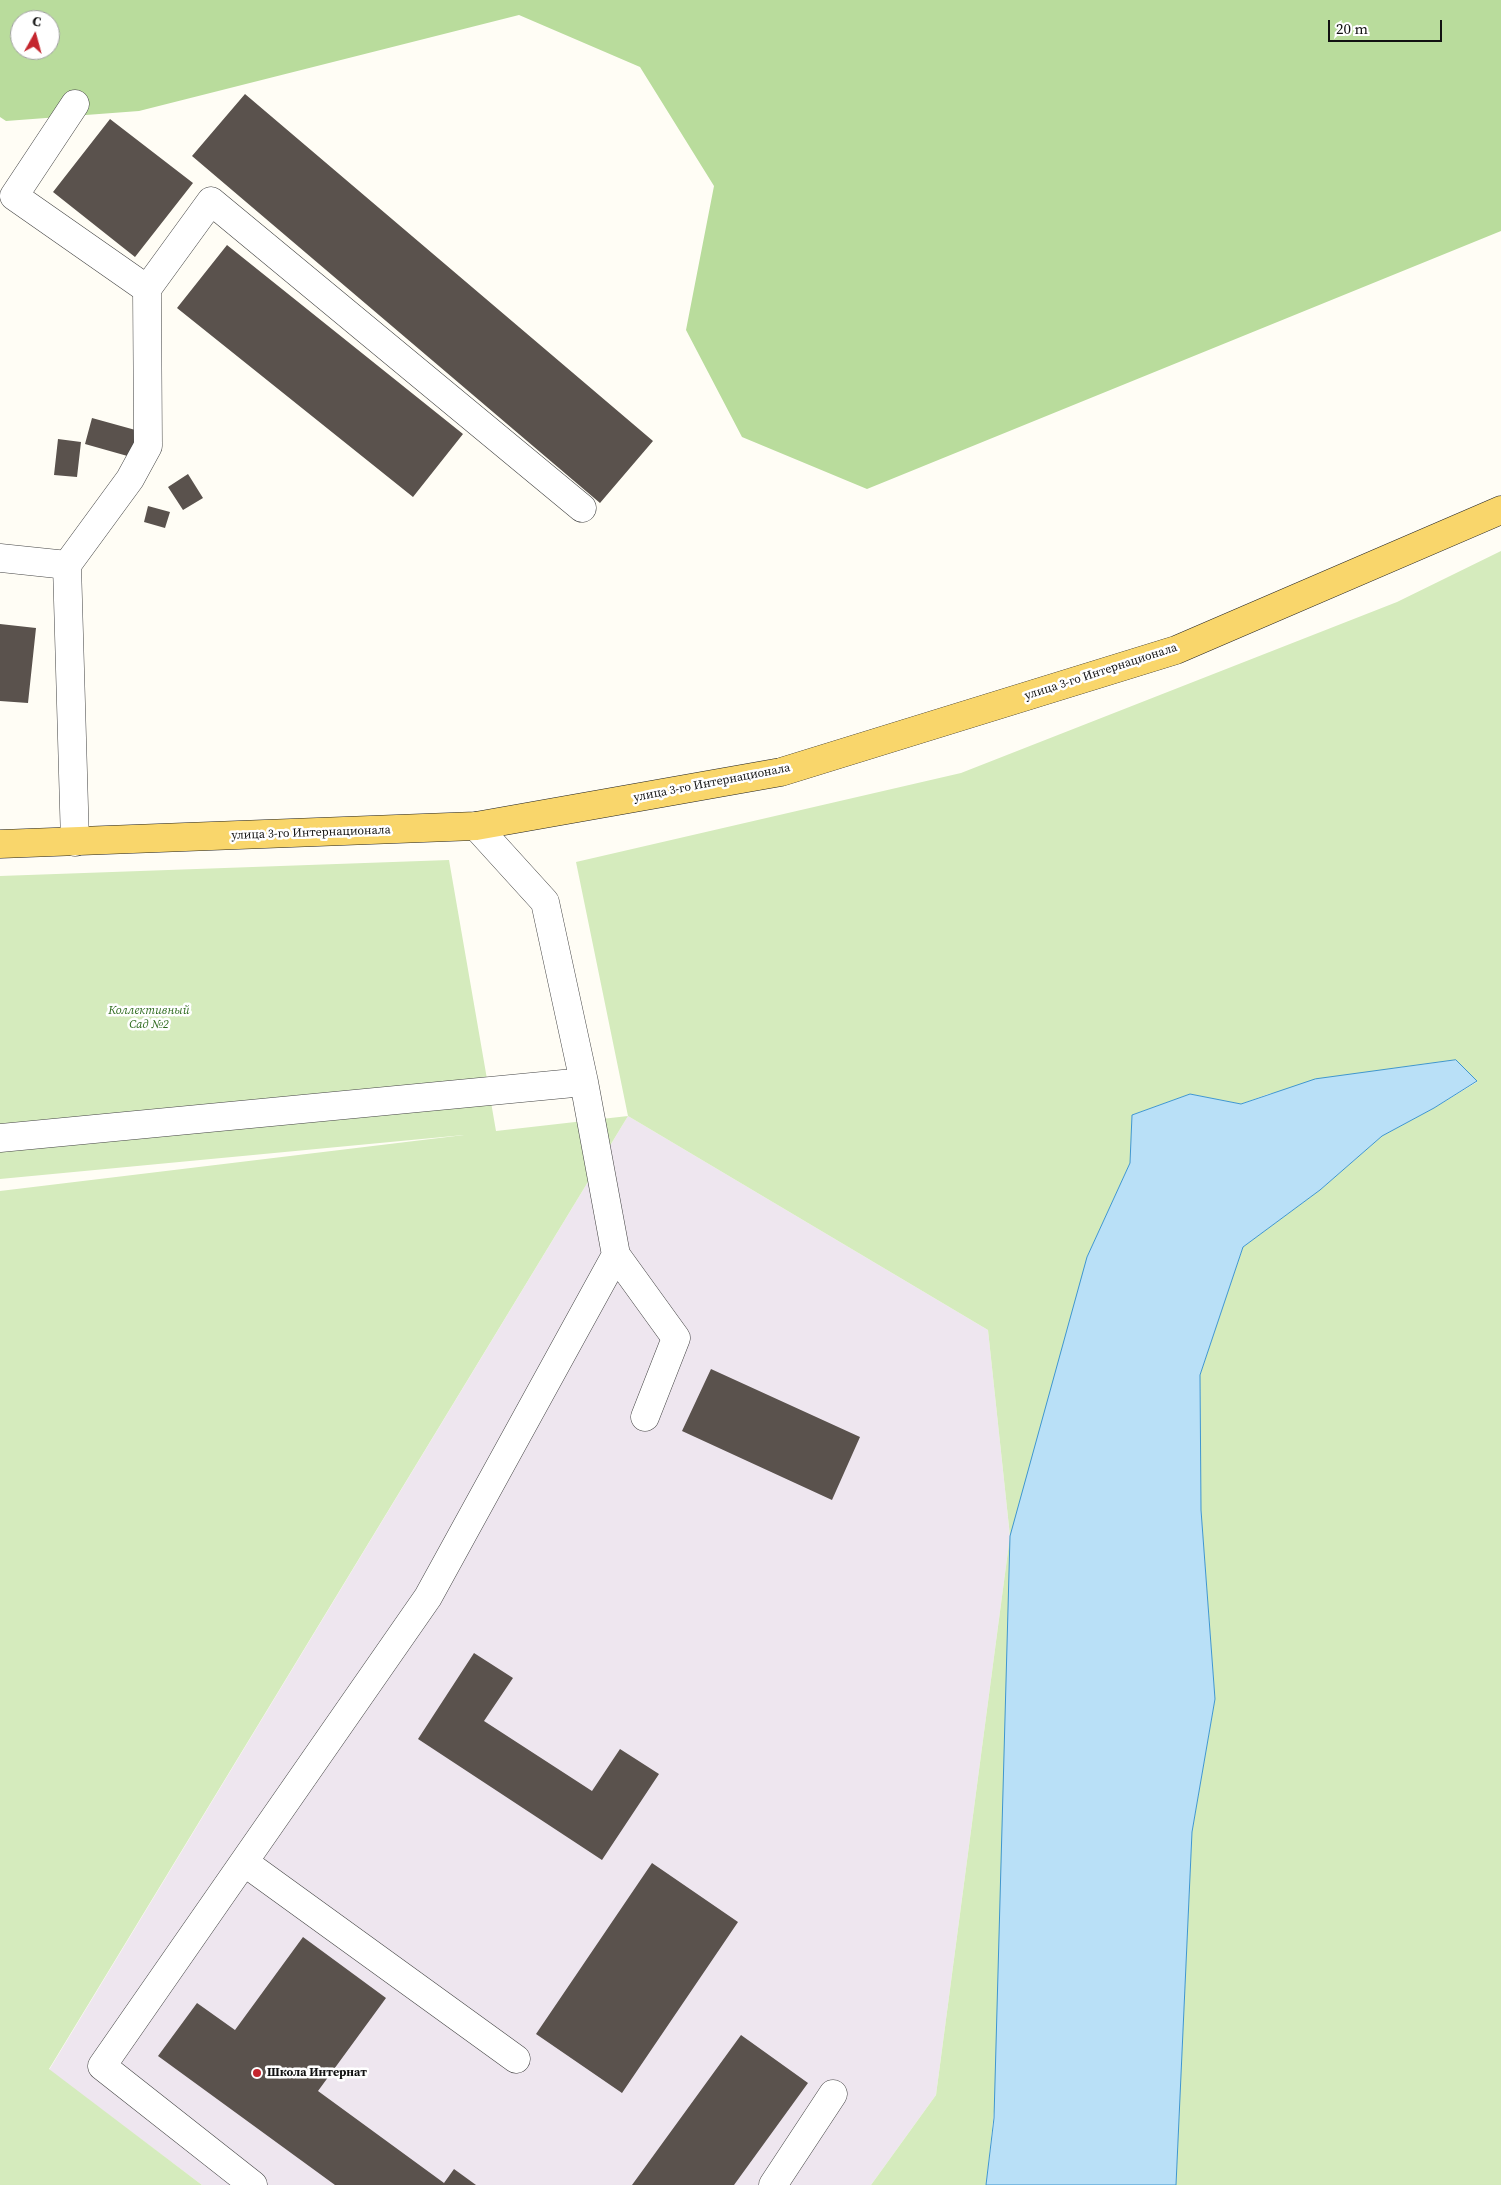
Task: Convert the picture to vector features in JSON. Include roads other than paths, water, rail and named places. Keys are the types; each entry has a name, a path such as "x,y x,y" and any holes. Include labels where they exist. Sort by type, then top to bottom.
{"main road":[{"name":"улица 3-го Интернационала","path":"0,844 476,826 780,772 1176,650 1501,510"}],"lane":[{"path":"75,104 14,196 147,288"},
{"path":"75,842 67,565 130,479 148,446 147,288 211,201 582,508"},
{"path":"0,558 67,565"},
{"path":"476,826 545,902 584,1082 616,1255 676,1338 645,1417"},
{"path":"0,1138 584,1082"},
{"path":"253,2185 102,2066 428,1597 616,1255"},
{"path":"244,1862 516,2059"},
{"path":"773,2185 833,2094"}],"water":[{"path":"1456,1060 1477,1081 1434,1108 1382,1136 1320,1190 1243,1247 1200,1375 1201,1510 1215,1699 1192,1832 1176,2185 986,2185 994,2118 1010,1536 1087,1257 1130,1163 1132,1115 1190,1094 1241,1104 1315,1079"}],"place":[{"name":"Школа Интернат","path":"257,2073"}],"park label":[{"name":"Коллективный Сад №2","path":"149,1018"}]}
